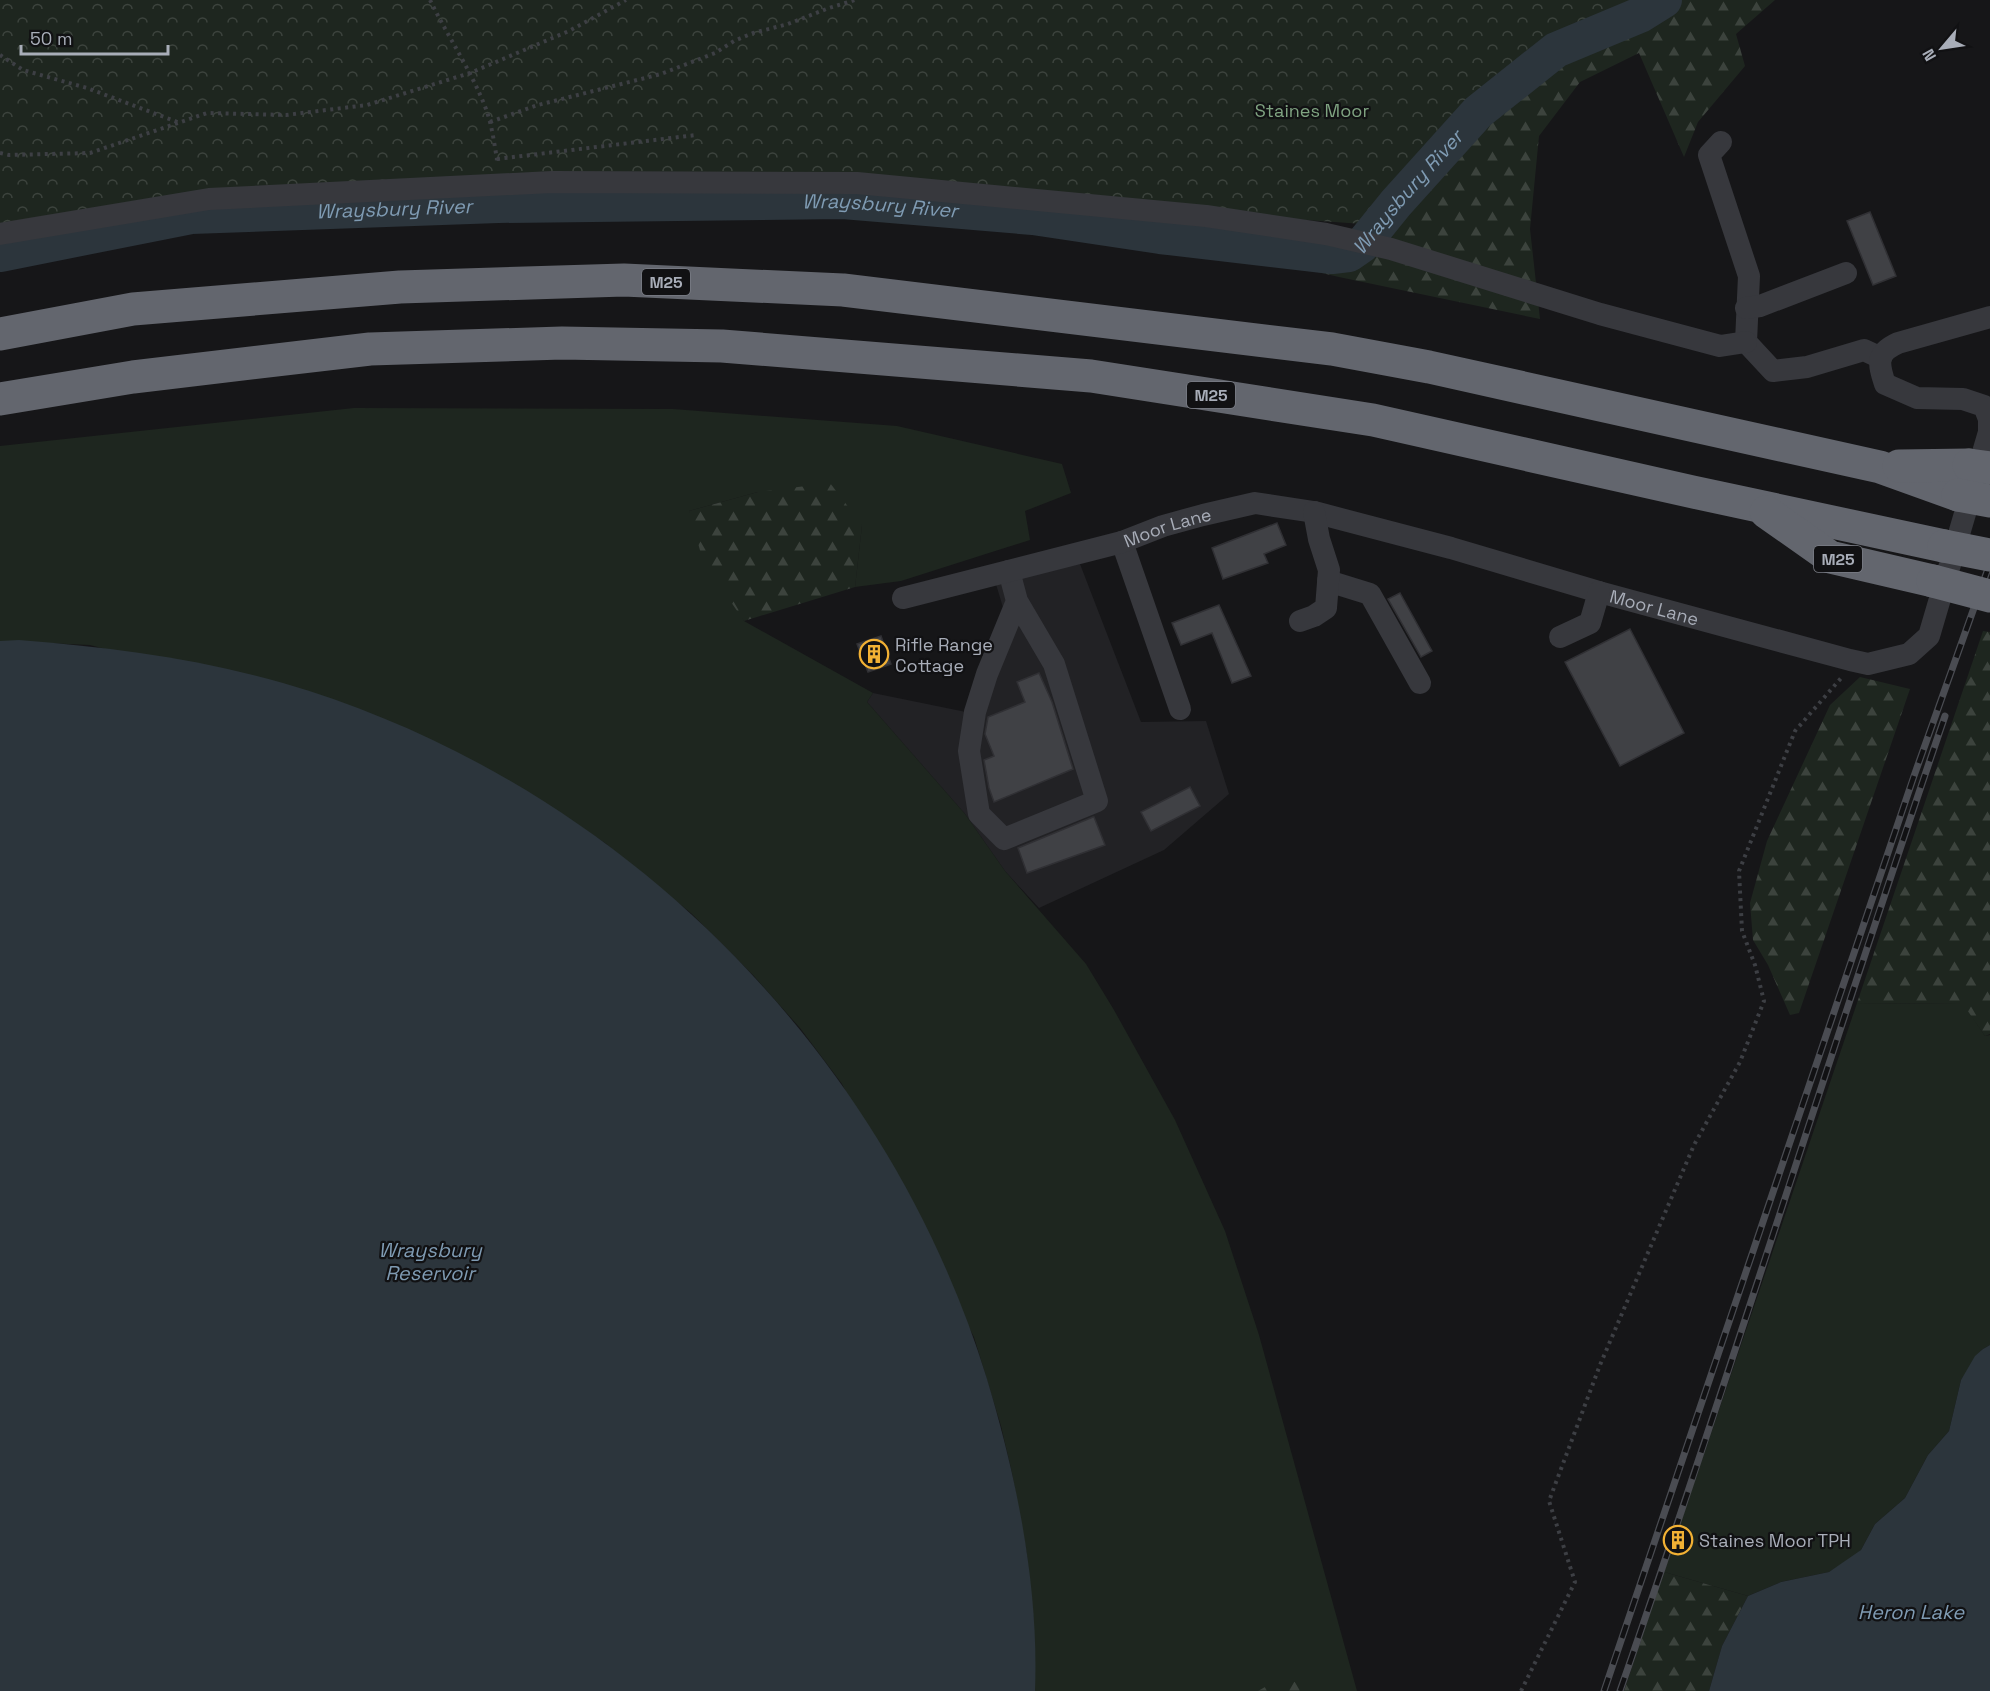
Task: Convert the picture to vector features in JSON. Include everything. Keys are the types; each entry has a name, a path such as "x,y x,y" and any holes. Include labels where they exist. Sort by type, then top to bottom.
{"highway":[{"name":"M25","path":"0,334 133,309 400,287 624,280 843,290 1332,349 1429,367 1880,467 1958,495 1990,501"},
{"name":"M25","path":"0,399 133,377 370,349 562,343 722,346 1091,376 1373,420 1757,506 1990,555"},
{"name":"M25","path":"1880,467 1980,466"},
{"name":"M25","path":"1757,506 1830,557 1990,596"}],"street":[{"path":"1722,142 1709,155 1749,276 1746,342 1773,371 1807,368 1864,350 1881,358 1889,347 1898,343 1990,317"},
{"path":"0,234 209,199 552,182 857,183 1206,216 1326,234 1391,249 1600,314 1720,346 1746,342"},
{"path":"1746,308 1760,306 1846,273"},
{"name":"Moor Lane","path":"903,598 1122,542 1162,526 1255,503 1314,512 1451,548 1599,592 1850,660 1868,664 1909,654 1929,636 1989,432 1989,419 1984,406 1963,399 1917,398 1885,384 1878,365 1881,358"},
{"path":"1300,621 1326,608 1329,570 1319,539 1314,512"},
{"path":"1122,542 1180,709"},
{"path":"1009,571 1017,601 1054,664 1097,801 1004,839 979,813 969,751 975,711 987,674 1017,601"},
{"path":"1328,581 1370,594 1420,683"},
{"path":"1560,637 1590,623 1599,592"}],"path":[{"path":"430,0 441,24 470,73 490,122 497,159 491,185"},
{"path":"0,153 9,155 90,153 207,113 286,115 367,105 470,73 569,31 626,0"},
{"path":"490,122 538,105 661,74 715,53 753,33 788,24 855,0"},
{"path":"0,55 23,70 87,88 181,123"},
{"path":"497,159 696,135"},
{"path":"1521,1691 1575,1582 1549,1501 1600,1365 1694,1145 1740,1062 1764,1001 1755,965 1742,931 1739,870 1795,731 1846,673 1850,660"}],"shaded area":[{"path":"1080,564 1141,722 1206,721 1229,794 1164,850 1039,908 1005,871 965,814 867,702 873,693 966,712 1005,614 995,581"}],"green space":[{"name":"Staines Moor","path":"0,0 1641,0 1630,7 1546,42 1468,104 1363,224 1207,213 1025,195 491,185 0,225"},
{"path":"1641,0 1775,0 1736,34 1745,66 1698,122 1684,157 1639,53 1580,82 1539,136 1530,229 1540,319 1275,262 1363,224 1468,104 1546,42 1630,7"},
{"path":"354,408 673,409 897,426 1062,464 1071,493 1025,511 1030,540 901,581 855,587 862,525 758,492 689,511 744,621 873,693 867,702 965,814 1005,871 1086,964 1114,1010 1175,1120 1225,1231 1259,1335 1357,1691 1035,1691 1033,1615 1027,1555 1001,1426 974,1337 842,1084 800,1028 753,975 692,914 605,843 488,769 412,731 90,645 0,641 0,446"},
{"path":"830,483 862,525 855,587 744,621 703,561 689,511 758,492"},
{"path":"1983,631 1990,632 1990,1034 1985,1036 1963,1004 1857,1003"},
{"path":"1860,677 1910,689 1799,1013 1790,1015 1768,965 1753,940 1750,903 1767,841 1830,705"},
{"path":"1857,1003 1964,1004 1985,1036 1990,1035 1990,1345 1983,1349 1961,1380 1949,1431 1928,1455 1905,1498 1875,1524 1861,1550 1829,1572 1781,1582 1748,1596 1664,1572"},
{"path":"1664,1572 1748,1596 1722,1646 1709,1691 1624,1691"},
{"path":"1284,1676 1311,1691 1258,1691"}],"water":[{"name":"Wraysbury Reservoir","path":"19,640 119,650 185,660 250,674 283,683 405,727 519,786 625,859 722,943 807,1039 881,1144 941,1258 987,1379 1008,1455 1024,1533 1029,1573 1033,1612 1035,1691 0,1691 0,641"},
{"name":"Heron Lake","path":"1990,1345 1990,1691 1709,1691 1722,1646 1748,1596 1781,1582 1829,1572 1861,1550 1875,1524 1905,1498 1928,1455 1949,1431 1961,1380 1975,1356"}],"building":[{"path":"1870,212 1896,276 1873,285 1847,221"},
{"path":"1277,523 1286,545 1264,554 1268,563 1223,579 1212,548"},
{"path":"1400,593 1432,651 1421,657 1388,599"},
{"path":"1219,605 1251,676 1232,683 1212,633 1181,645 1172,623"},
{"path":"1630,629 1684,733 1620,766 1565,662"},
{"name":"Rifle Range Cottage","path":"881,636 891,664 868,672 857,644"},
{"path":"1039,673 1052,702 1073,769 994,802 984,760 994,756 985,734 988,717 1025,702 1017,682"},
{"path":"1190,787 1200,806 1151,831 1141,812"},
{"path":"1094,817 1105,845 1027,873 1018,848"}],"waterway":[{"name":"Wraysbury River","path":"0,254 191,216 498,205 843,201 1033,217 1160,236 1332,256 1349,254 1362,245 1396,203 1478,112 1556,50 1640,15 1664,0"}],"railway":[{"path":"1604,1691 1914,776 1990,563"},
{"path":"1620,1691 1703,1448 1945,716"}],"place":[{"name":"Rifle Range Cottage","path":"874,654"},
{"name":"Staines Moor TPH","path":"1678,1540"}]}
